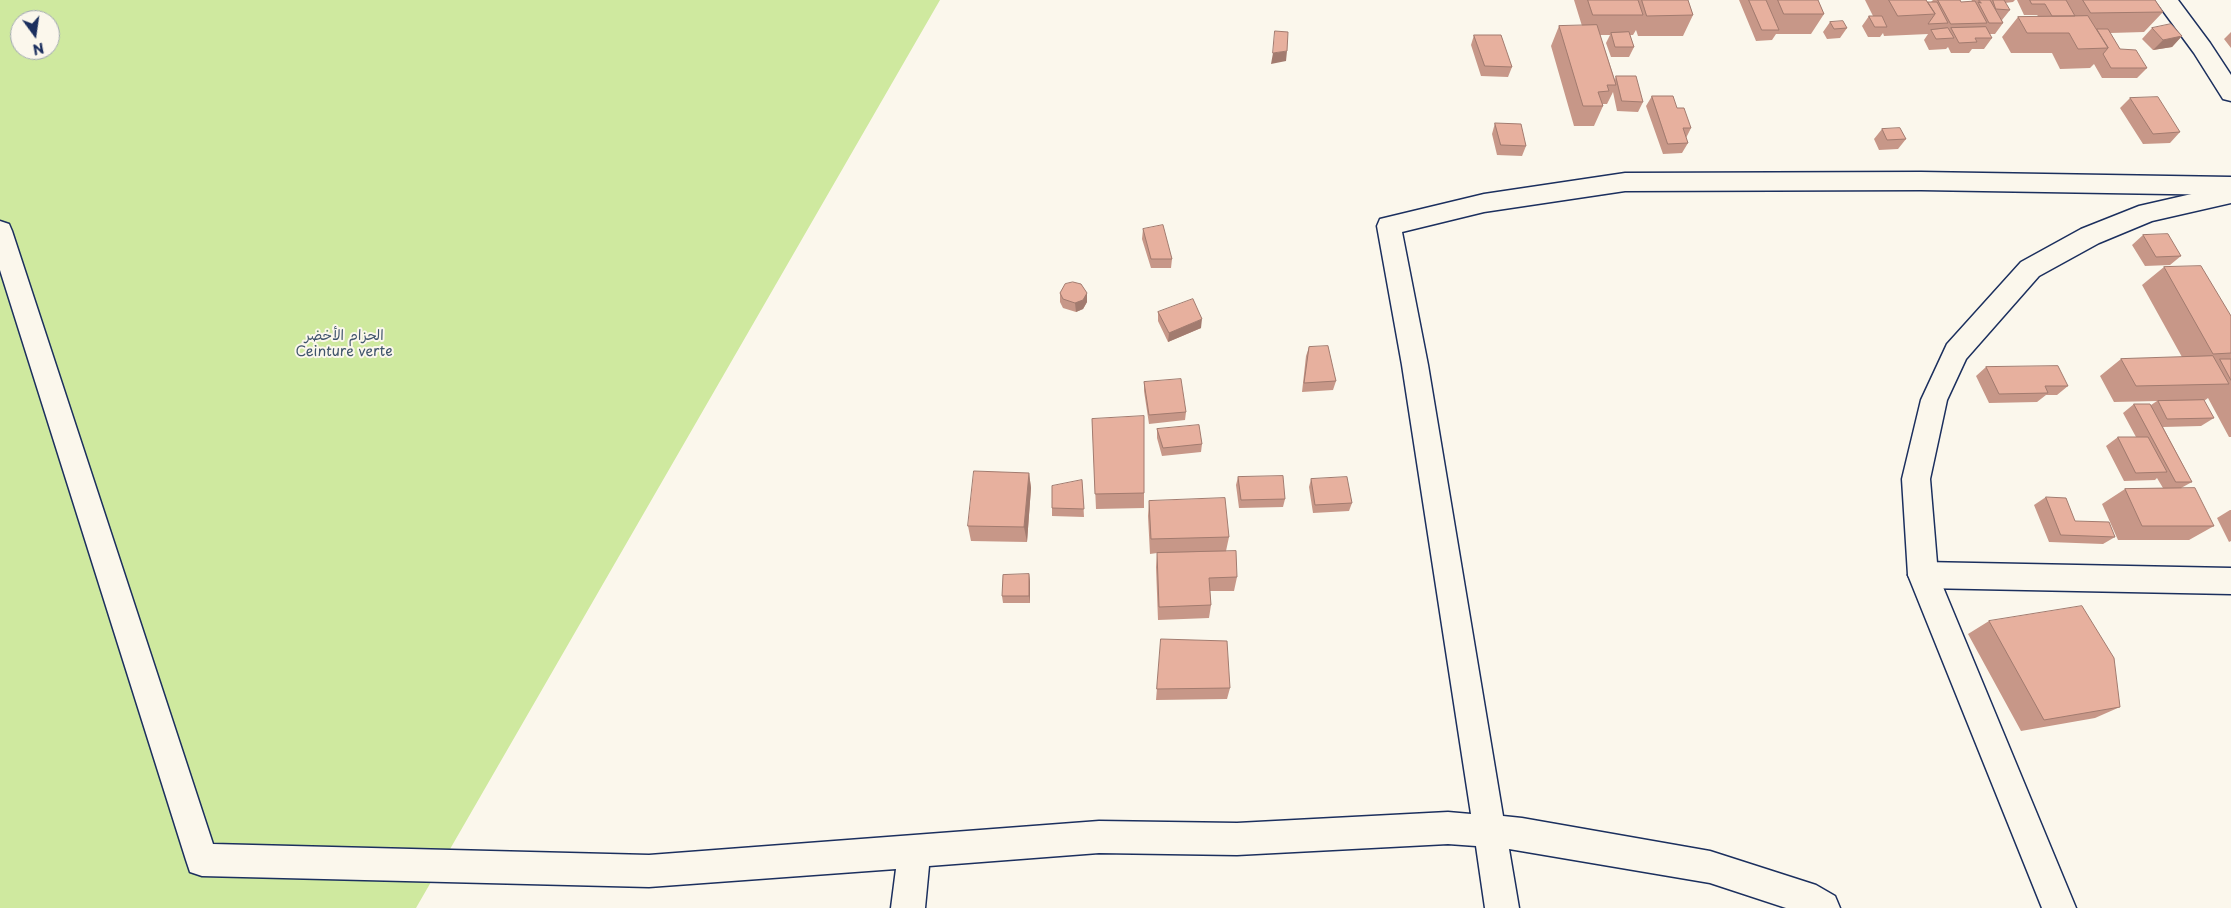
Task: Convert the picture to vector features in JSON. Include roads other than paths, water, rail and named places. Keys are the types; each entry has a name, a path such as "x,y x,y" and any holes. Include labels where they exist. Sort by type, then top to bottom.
{"street":[{"path":"2166,0 2202,48 2231,94"},
{"path":"1502,908 1414,365 1389,226 1484,203 1625,182 1921,182 2231,186"},
{"path":"2059,908 1923,575 1916,479 1934,400 1956,352 2030,270 2090,236 2148,213 2231,194"},
{"path":"0,231 202,860 649,871 1099,838 1337,836 1448,828 1522,834 1710,868 1804,897 1822,908"},
{"path":"1923,575 2231,581"},
{"path":"908,908 914,852"}],"park label":[{"name":"الحزام الأخضر Ceinture verte","path":"344,344"}]}
